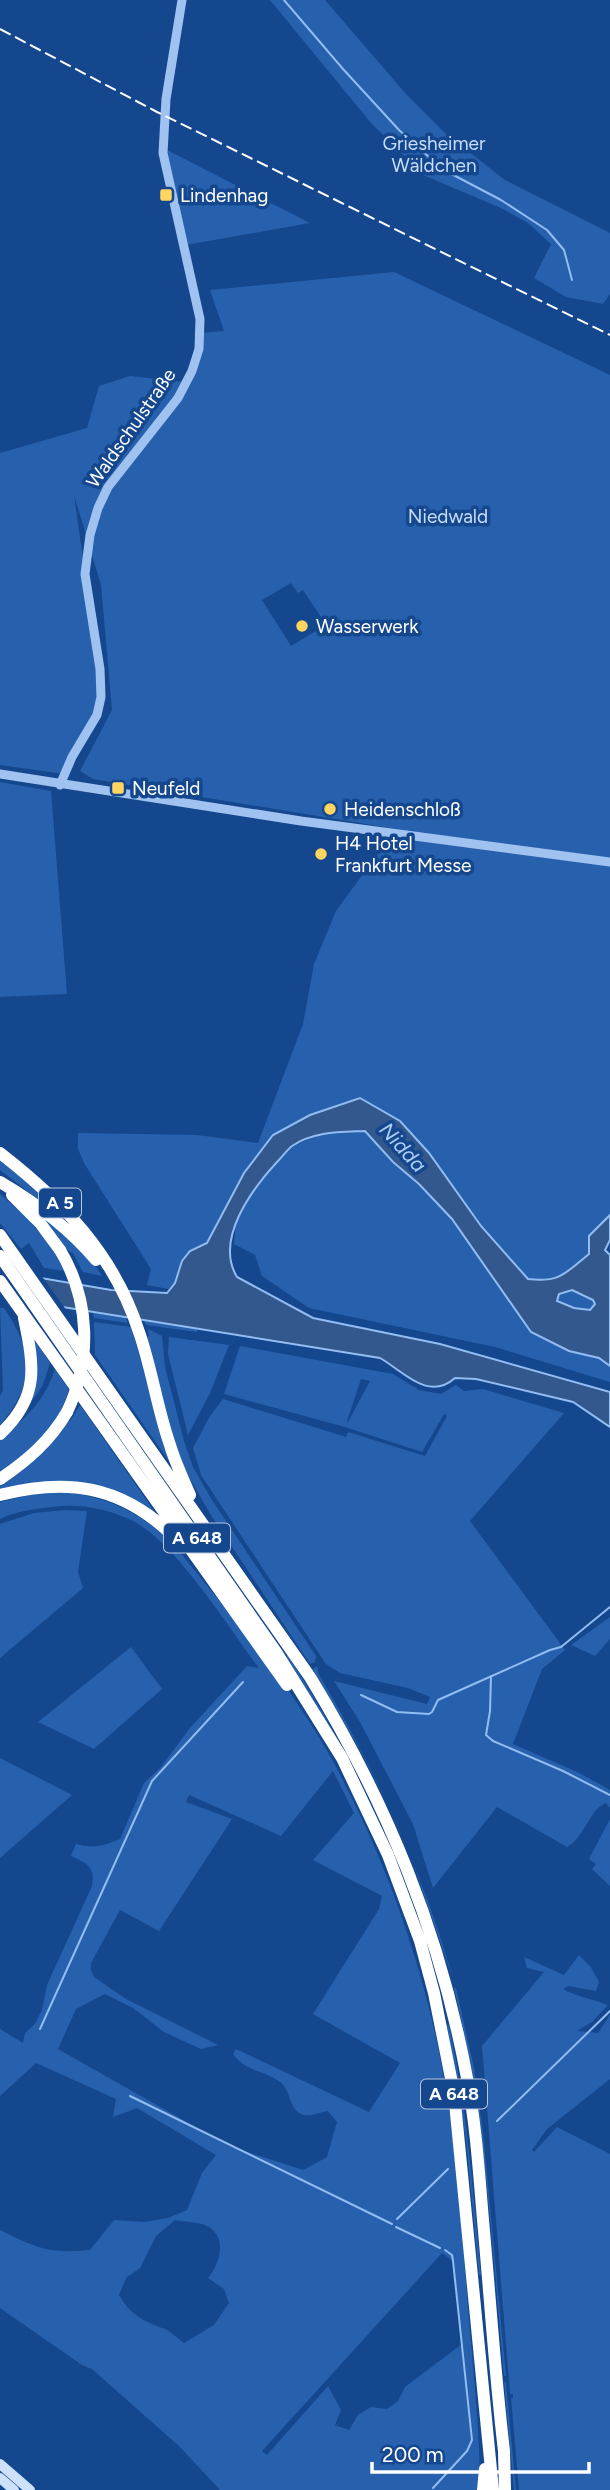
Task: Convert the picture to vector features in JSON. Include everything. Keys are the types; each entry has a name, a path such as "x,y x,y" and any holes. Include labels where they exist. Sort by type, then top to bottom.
{"highway":[{"name":"A 5","path":"0,1153 59,1202 78,1223 127,1303 139,1329 169,1445 198,1515"},
{"name":"A 5","path":"0,1184 43,1209 104,1264"},
{"path":"0,1184 40,1223 60,1250 75,1279 84,1314 85,1334 81,1376 67,1412 46,1442 21,1465 0,1479"},
{"name":"A 648","path":"0,1235 283,1636 345,1734 381,1807 429,1924 452,2009 467,2080 477,2148 504,2452 505,2490"},
{"name":"A 648","path":"1,1257 268,1641 342,1758 388,1855 420,1941 434,1993 454,2093 493,2490"},
{"name":"A 648","path":"0,1282 24,1318 57,1359 226,1602 342,1758"},
{"path":"0,1434 13,1421 31,1384 32,1358 24,1318"},
{"name":"A 648","path":"0,1495 40,1486 69,1486 93,1489 125,1501 143,1511 171,1534 226,1602"},
{"path":"483,2490 488,2448"},
{"path":"504,2452 512,2490"}],"main road":[{"path":"0,2464 30,2490"},
{"path":"0,2478 14,2490"}],"street":[{"name":"Waldschulstraße","path":"60,785 72,757 97,715 101,697 100,669 85,573 90,536 98,508 108,487 178,398 192,371 199,349 200,319 163,153 166,99 182,0"},
{"path":"0,774 301,821 610,862"}],"green space":[{"name":"Griesheimer Wäldchen","path":"270,0 325,0 406,94 446,134 505,180 610,233 610,294 603,304 566,297 534,278 551,244 528,223 501,208 423,175 371,123"},
{"path":"165,149 310,223 186,245"},
{"name":"Niedwald","path":"394,272 610,375 610,1215 589,1236 589,1254 568,1271 555,1277 528,1279 481,1225 428,1152 400,1121 360,1097 309,1115 272,1136 244,1173 207,1243 190,1251 181,1260 174,1284 168,1289 147,1285 151,1269 84,1163 78,1149 78,1133 197,1135 258,1143 303,1024 314,964 336,911 396,829 93,779 80,771 112,710 101,585 74,495 86,580 86,610 104,673 101,703 64,774 0,765 0,453 87,428 99,386 130,376 186,382 198,333 224,331 210,290","holes":["291,583 298,593 303,590 321,617 321,628 291,646 262,600"]},
{"path":"0,782 51,791 67,994 0,997"},
{"path":"365,1131 392,1163 419,1184 452,1219 531,1332 569,1351 599,1358 610,1366 610,1382 495,1347 309,1308 262,1276 255,1255 234,1244 236,1221 258,1183 292,1147 325,1132"},
{"path":"0,1156 21,1172 75,1228 0,1170"},
{"path":"0,1194 26,1217 56,1252 64,1271 44,1268 29,1243 21,1249 0,1223"},
{"path":"18,1194 92,1261 102,1276 83,1272 73,1253 65,1249"},
{"path":"572,1290 593,1300 595,1304 591,1310 574,1308 556,1301 559,1294"},
{"path":"0,1308 4,1308 21,1339 26,1368 20,1396 0,1425 0,1396 3,1390"},
{"path":"93,1311 125,1317 128,1323 94,1318"},
{"path":"144,1320 197,1329 197,1332 146,1325"},
{"path":"94,1322 131,1327 177,1473 95,1355"},
{"path":"148,1329 162,1336 165,1367 193,1467 210,1497 316,1656 315,1662 310,1664 209,1512 185,1470 167,1421 147,1337"},
{"path":"33,1337 50,1363 42,1387 24,1412"},
{"path":"169,1337 229,1345 210,1393 188,1435 168,1354"},
{"path":"240,1346 393,1374 419,1390 441,1394 456,1385 464,1391 483,1389 564,1413 470,1521 565,1650 542,1669 513,1744 577,1772 610,1790 610,1808 606,1803 600,1806 579,1836 567,1847 497,1807 433,1888 413,1824 360,1722 334,1681 427,1704 430,1697 408,1688 340,1673 326,1664 201,1475 193,1448 210,1416 223,1399 346,1437 348,1432 425,1456 447,1416 444,1414 422,1452 345,1427 224,1394","holes":["361,1379 370,1381 348,1422"]},
{"path":"55,1369 69,1390 59,1416 32,1449 0,1474 0,1438 34,1408"},
{"path":"80,1405 159,1518 107,1490 0,1491 0,1486 46,1450"},
{"path":"66,1492 114,1504 155,1528 179,1551 262,1655 301,1709 335,1765 372,1841 416,1960 437,2042 449,2110 459,2189 479,2441 480,2490 220,2490 180,2447 92,2369 82,2365 0,2308 0,2230 43,2248 64,2251 90,2250 114,2220 144,2222 168,2218 187,2210 202,2173 216,2155 137,2108 113,2117 116,2099 36,2063 0,2096 0,2029 23,2043 25,2033 35,2024 42,2010 47,1985 92,1886 89,1867 71,1856 76,1844 98,1846 120,1839 144,1783 161,1767 190,1728 247,1666 259,1668 185,1568 151,1533 135,1522 105,1510 73,1506 26,1511 0,1519 0,1502 39,1493","holes":["333,1771 354,1813 313,1860 382,1896 379,1909 313,2014 400,2063 369,2112 236,2049 233,2054 244,2065 284,2085 294,2107 301,2114 328,2111 337,2122 327,2157 303,2170 229,2146 58,2049 76,2009 105,1994 133,2008 164,2032 201,2049 218,2045 126,1999 94,1977 91,1963 120,1910 159,1931 232,1819 186,1802 189,1795 281,1836","175,2220 197,2223 206,2225 215,2232 220,2245 218,2259 208,2278 224,2289 229,2303 214,2325 184,2343 168,2330 139,2317 119,2295 126,2278 140,2268 156,2236","442,2253 453,2261 462,2344 405,2387 398,2401 387,2409 371,2407 358,2415 349,2430 335,2425 341,2410 328,2386 267,2455 262,2451"]},
{"path":"87,1511 78,1572 83,1588 0,1658 0,1524 34,1513"},
{"path":"610,1617 610,1639 595,1656 571,1645"},
{"path":"131,1647 162,1689 94,1749 38,1722"},
{"path":"288,1656 347,1756 364,1790 395,1859 423,1932 335,1736 286,1657"},
{"path":"317,1666 318,1673 385,1799 313,1669"},
{"path":"0,1758 72,1795 0,1858"},
{"path":"610,1819 610,1886 592,1869 596,1864 589,1859"},
{"path":"412,1861 442,1941 454,1982"},
{"path":"579,1955 590,1966 599,1982 596,1991 568,1986 563,1989 608,2005 592,2022 577,2031 598,2033 610,2015 610,2079 547,2129 532,2150 534,2152 557,2127 610,2154 610,2490 519,2490 482,2046 544,1972 527,1968 524,1957 564,1975"},
{"path":"454,1988 474,2068 483,2132 506,2376 480,2132 465,2036"},
{"path":"447,2025 465,2118 481,2275 466,2139"},
{"path":"506,2382 516,2490 514,2490"}],"water":[{"name":"Nidda","path":"360,1098 400,1121 429,1153 481,1226 528,1279 555,1278 574,1266 589,1254 589,1236 610,1215 610,1240 605,1250 610,1255 610,1366 599,1358 569,1351 531,1332 452,1219 365,1131 309,1137 290,1148 267,1173 239,1215 233,1231 231,1262 237,1277 313,1318 440,1344 610,1392 610,1427 573,1402 476,1379 455,1378 445,1385 425,1386 380,1358 0,1297 0,1271 111,1290 167,1293 175,1283 182,1261 190,1251 207,1243 244,1173 273,1135 310,1115","holes":["572,1290 593,1300 595,1304 590,1310 574,1308 557,1301 559,1294"]}],"pier":[{"path":"0,1268 41,1275 67,1311 0,1300"}],"waterway":[{"path":"284,0 399,130 442,169 501,200 547,230 564,250 572,280"},
{"path":"361,1695 397,1712 429,1714 438,1700 561,1647 610,1607"},
{"path":"491,1676 486,1735 493,1741 610,1795"},
{"path":"40,2029 152,1781 243,1682"},
{"path":"497,2121 610,2011"},
{"path":"130,2096 392,2224"},
{"path":"397,2219 448,2169"},
{"path":"396,2227 440,2248"},
{"path":"433,2488 467,2451 472,2440 453,2261 452,2255 445,2250"}],"railway":[{"path":"0,29 157,112 610,335"}],"place":[{"name":"Lindenhag","path":"166,195"},
{"name":"Wasserwerk","path":"302,626"},
{"name":"Neufeld","path":"118,788"},
{"name":"Heidenschloß","path":"330,809"},
{"name":"H4 Hotel Frankfurt Messe","path":"321,854"}]}
